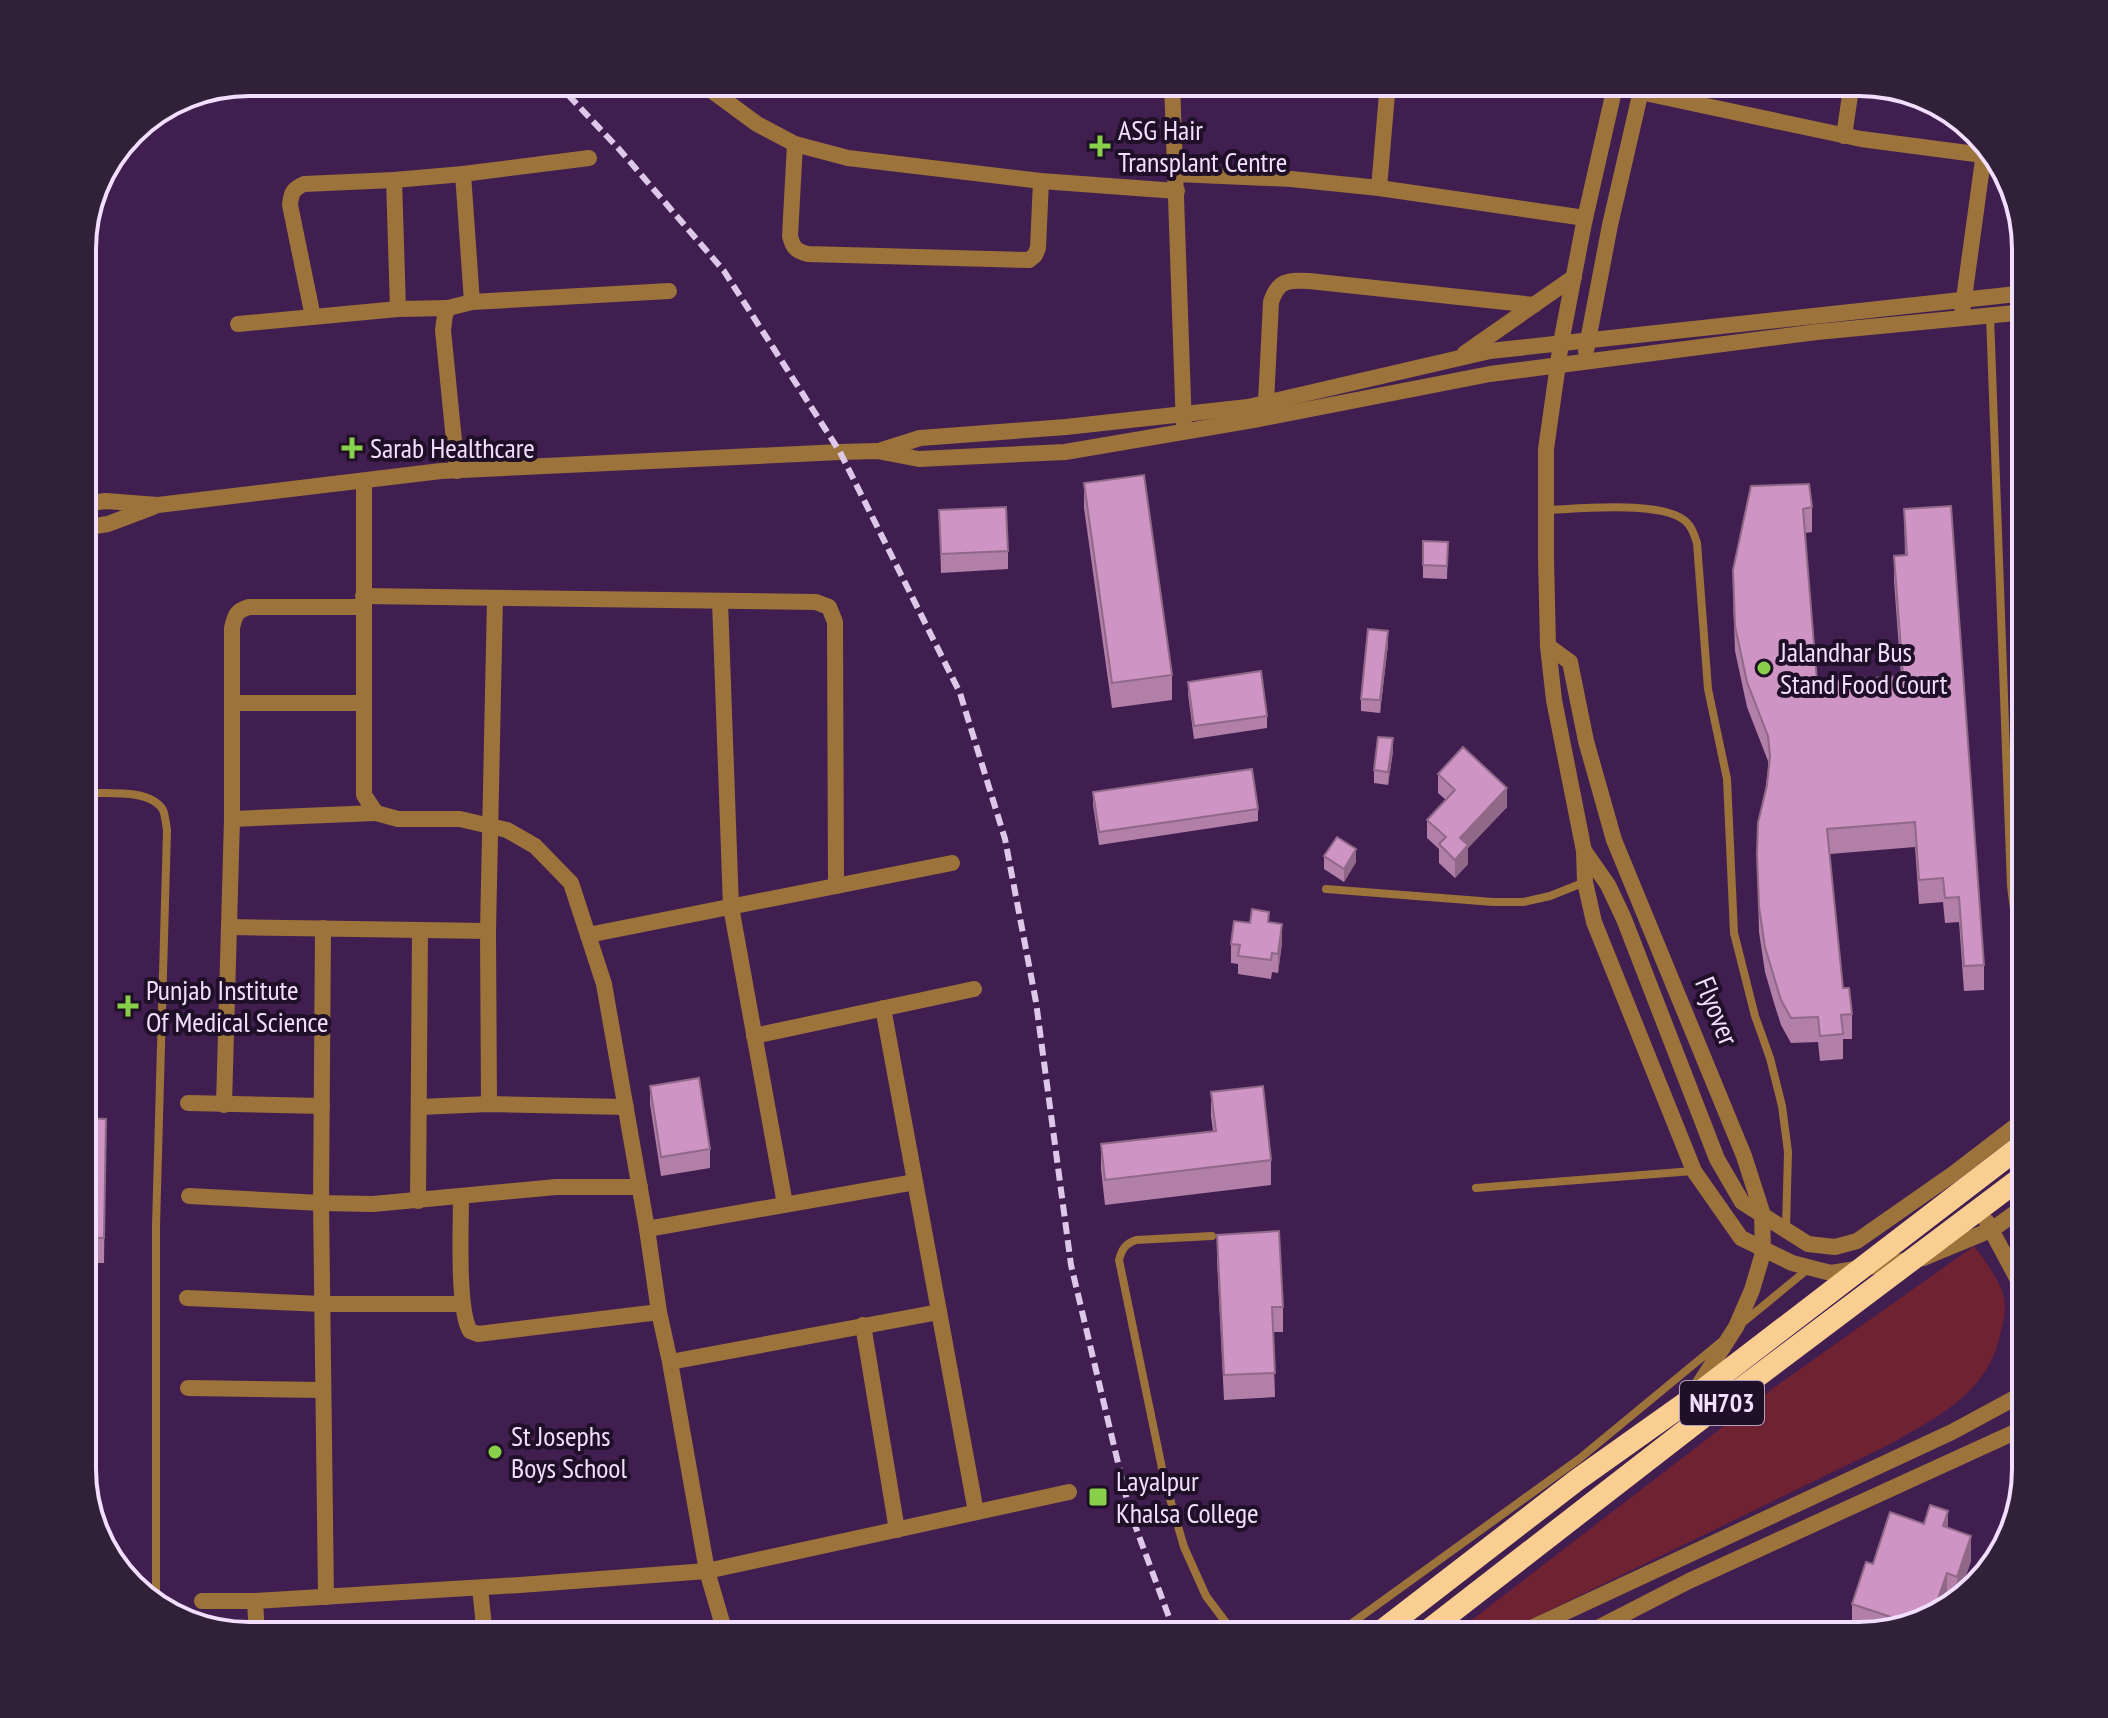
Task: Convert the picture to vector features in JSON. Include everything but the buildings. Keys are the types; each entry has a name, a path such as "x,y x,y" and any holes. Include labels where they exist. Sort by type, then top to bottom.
{"highway":[{"name":"Flyover","path":"1393,1622 2012,1153"},
{"name":"NH703","path":"1439,1622 1698,1421 2012,1185"}],"street":[{"path":"719,96 757,124 795,144 848,158 1041,181 1291,179 1379,188 1585,218"},
{"path":"1173,96 1184,432"},
{"path":"1379,188 1387,96"},
{"path":"1613,96 1561,343 1546,449 1548,646 1554,700 1584,851 1585,882 1594,922 1694,1171 1741,1238 1792,1263 1831,1273 1923,1258 1993,1229 2012,1215"},
{"path":"1584,362 1610,225 1640,96"},
{"path":"1679,96 1844,136 1974,148"},
{"path":"1844,136 1850,96"},
{"path":"795,144 790,236 792,246 798,252 808,254 1029,260 1038,248 1041,181"},
{"path":"313,317 290,205 295,188 304,184 463,174 589,158"},
{"path":"1961,318 1983,159"},
{"path":"463,174 472,302"},
{"path":"394,180 398,309"},
{"path":"1457,359 1574,277"},
{"path":"1266,402 1271,302 1282,283 1309,281 1534,305"},
{"path":"238,324 398,309 448,308 472,302 669,291"},
{"path":"877,451 920,438 1066,427 1248,407 1490,351 2012,294"},
{"path":"448,308 443,330 457,471"},
{"path":"96,502 158,505 457,471 877,451 919,459 1065,452 1490,374 1802,334 2012,313"},
{"path":"364,481 364,795 376,813"},
{"path":"96,526 158,505"},
{"path":"489,1104 488,931 495,598"},
{"path":"224,1105 232,819 232,628 235,614 241,609 495,598 816,602 829,607 835,622 836,886"},
{"path":"720,601 731,907 785,1204"},
{"name":"Flyover","path":"1548,646 1570,662 1586,741 1614,840 1744,1156 1762,1212 1763,1253 1752,1290 1736,1327 1691,1399"},
{"path":"232,703 364,703"},
{"path":"232,819 376,813 398,819 460,819 507,830 535,846 571,883 604,984 659,1312 707,1571 722,1622"},
{"path":"1584,851 1608,885 1624,919 1717,1159 1742,1202 1808,1244 1835,1247 1857,1241 2012,1129"},
{"path":"588,935 952,863"},
{"path":"229,927 488,931"},
{"path":"323,928 321,1203 326,1597"},
{"path":"418,1201 420,930"},
{"path":"754,1036 974,989"},
{"path":"883,1008 976,1512"},
{"path":"188,1103 322,1106"},
{"path":"419,1107 489,1104 626,1107"},
{"path":"1953,1174 1993,1229 2012,1266"},
{"path":"647,1229 915,1182"},
{"path":"189,1196 373,1204 556,1187 640,1187"},
{"path":"461,1197 462,1304 470,1331 478,1334 659,1312"},
{"path":"187,1298 322,1304 462,1304"},
{"path":"670,1362 939,1312"},
{"path":"863,1325 897,1530"},
{"path":"188,1388 323,1390"},
{"path":"1544,1622 1952,1432 2012,1400"},
{"path":"1614,1622 1742,1556 2012,1433"},
{"path":"202,1601 255,1601 480,1588 707,1571 1069,1492"},
{"path":"480,1588 484,1622"},
{"path":"255,1601 256,1622"}],"lane":[{"path":"1990,315 2012,894"},
{"path":"1546,510 1600,507 1670,512 1688,523 1697,543 1708,689 1727,779 1734,933 1782,1106 1788,1152 1786,1230"},
{"path":"96,794 138,795 151,799 163,810 167,830 156,1226 156,1590"},
{"path":"1326,889 1523,902 1550,896 1585,882"},
{"path":"1476,1188 1694,1171"},
{"path":"1212,1236 1136,1240 1127,1243 1119,1260 1164,1478 1184,1547 1206,1596 1226,1622"},
{"path":"1353,1622 1579,1459 1809,1268"}],"shaded area":[{"path":"1974,1246 2000,1287 2005,1304 2004,1317 1995,1352 1986,1370 1960,1399 1928,1422 1892,1443 1526,1622 1469,1622 1772,1389"}],"railway":[{"path":"569,96 724,271 840,452 960,693 1005,839 1036,1002 1071,1265 1129,1509 1171,1622"}],"place":[{"name":"ASG Hair Transplant Centre","path":"1100,146"},
{"name":"Sarab Healthcare","path":"352,448"},
{"name":"Jalandhar Bus Stand Food Court","path":"1764,668"},
{"name":"Punjab Institute Of Medical Science","path":"128,1006"},
{"name":"St Josephs Boys School","path":"495,1452"},
{"name":"Layalpur Khalsa College","path":"1098,1497"}]}
